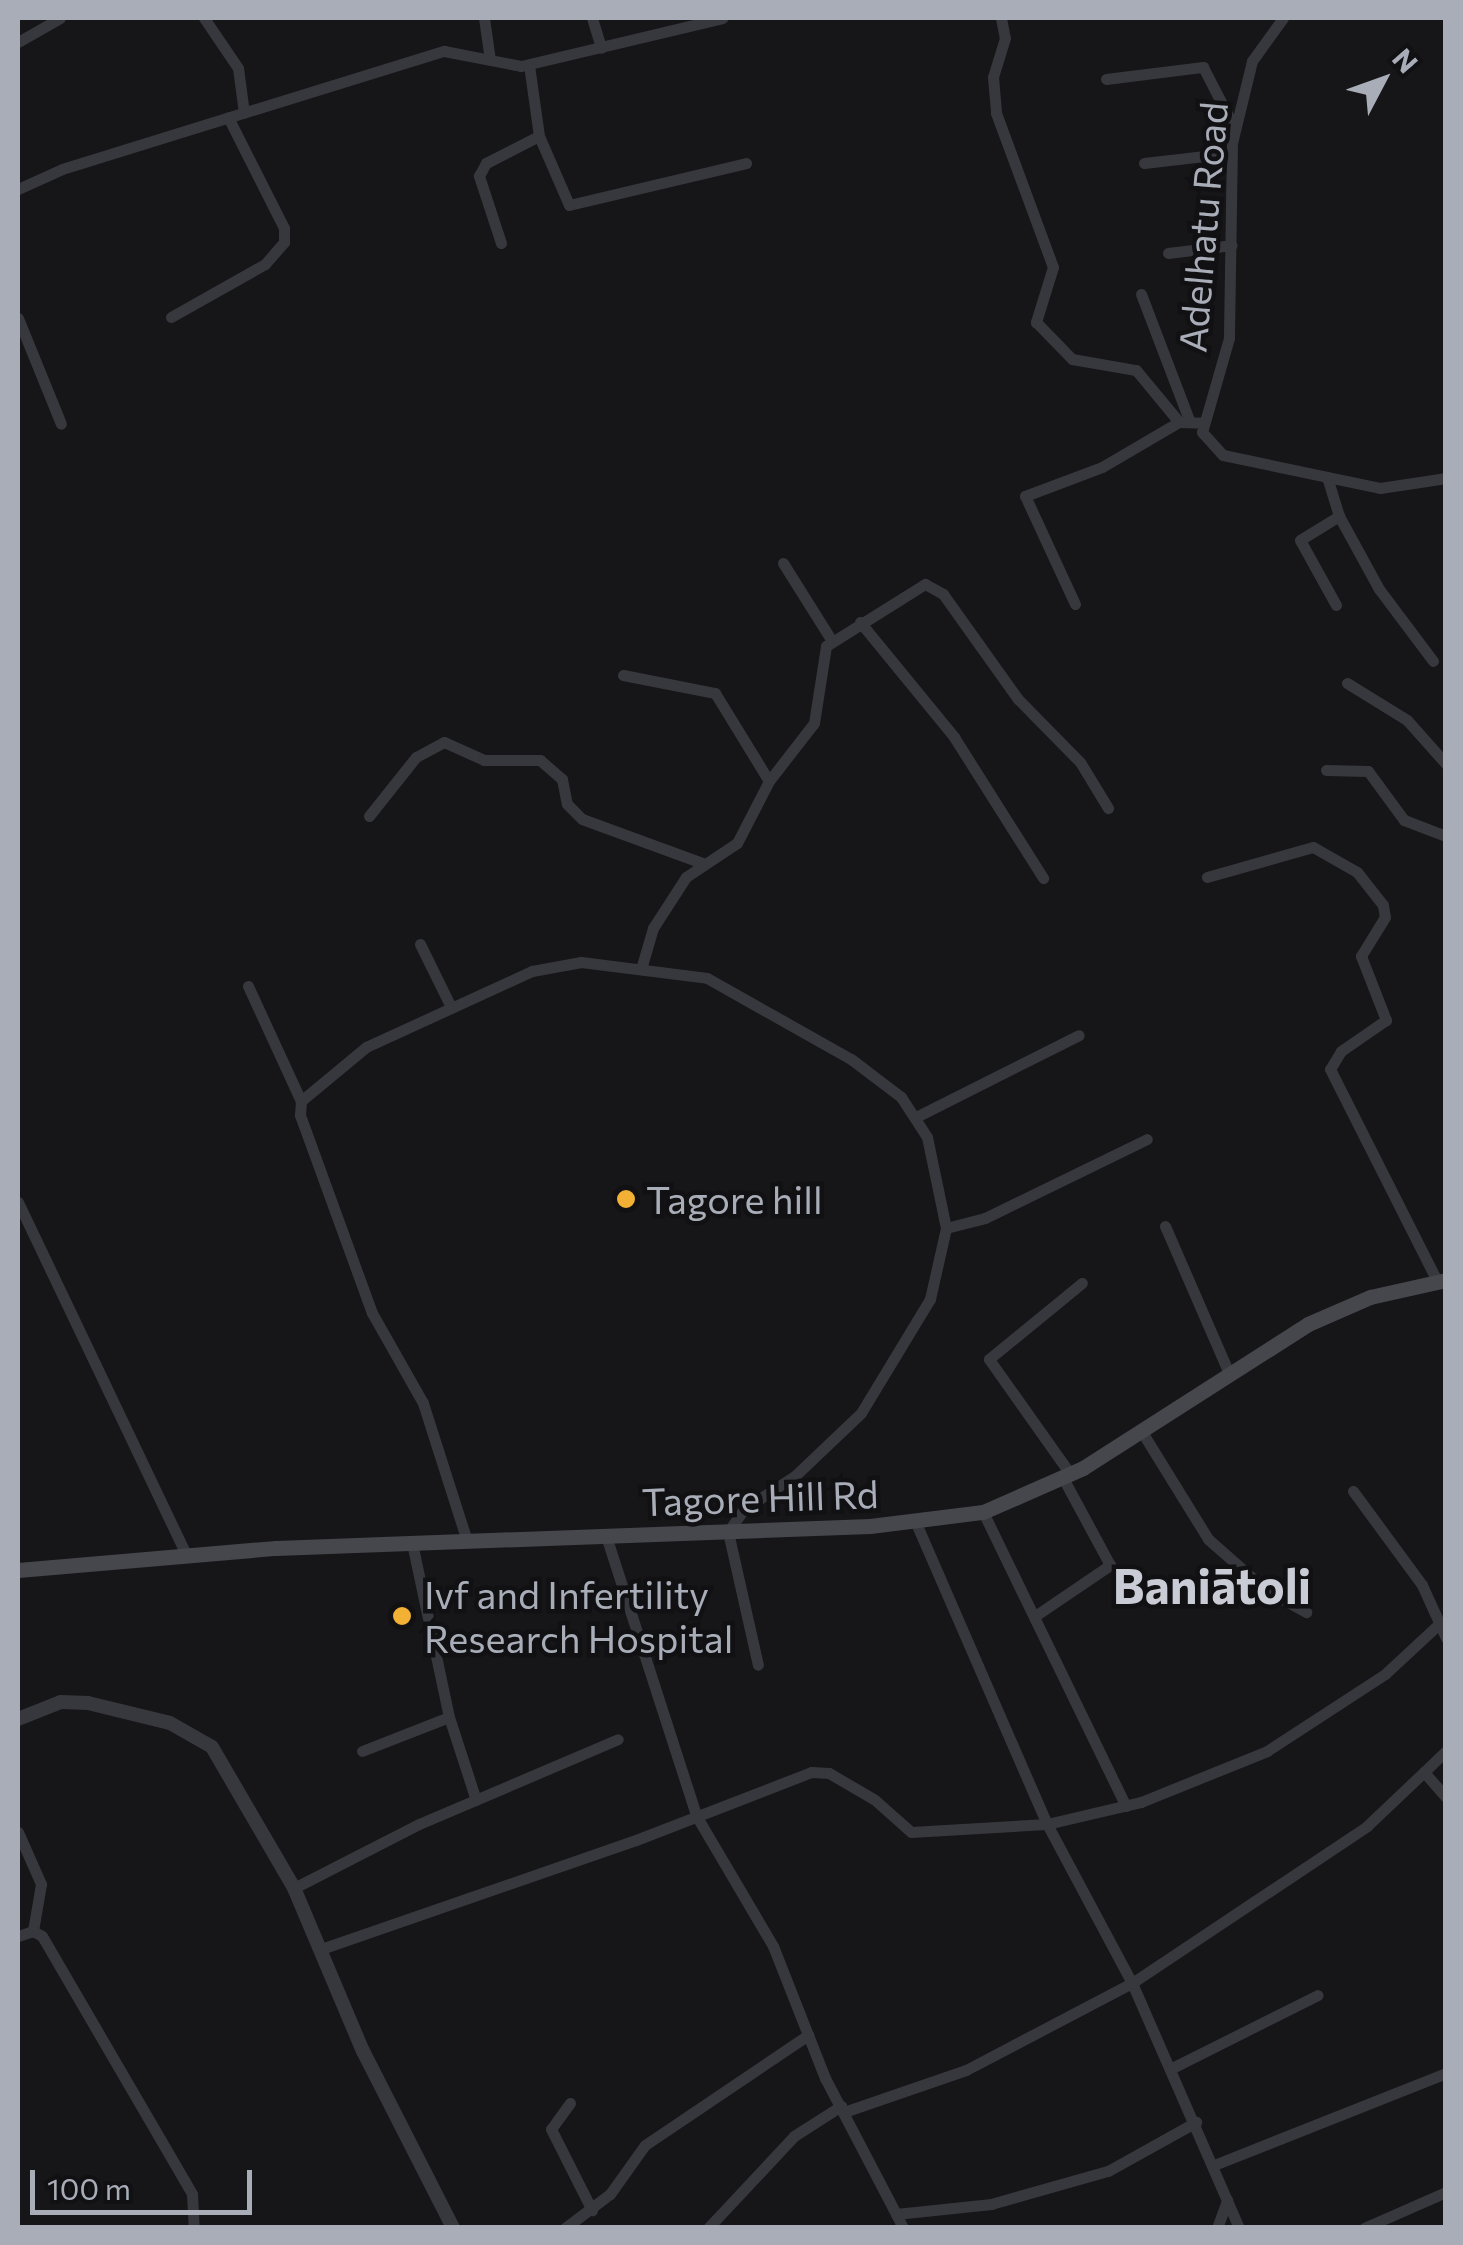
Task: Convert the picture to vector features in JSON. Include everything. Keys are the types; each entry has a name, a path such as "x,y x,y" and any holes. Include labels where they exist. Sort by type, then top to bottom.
{"main road":[{"name":"Tagore Hill Rd","path":"18,1570 412,1543 916,1523 983,1512 1067,1476 1341,1308 1441,1280"}],"street":[{"path":"18,42 60,18"},
{"path":"204,18 238,68 244,112"},
{"path":"484,18 490,60"},
{"path":"592,18 601,48"},
{"path":"18,189 244,112 444,50 462,49 490,60 529,65 722,18"},
{"path":"1001,18 1005,38 992,77 996,113 1053,267 1036,322 1072,359 1136,370 1184,421"},
{"name":"Adelhatu Road","path":"1204,423 1229,338 1231,153 1235,128 1252,61 1283,18"},
{"path":"529,65 539,136 569,205 746,163"},
{"path":"1106,80 1203,67 1235,128"},
{"path":"171,317 265,264 284,242 284,228 228,118"},
{"path":"501,243 481,168 539,136"},
{"path":"1144,163 1231,153"},
{"path":"1168,252 1232,245"},
{"path":"1140,294 1184,421"},
{"path":"18,318 60,424"},
{"path":"1075,604 1025,496 1102,467 1184,421 1204,423 1206,441 1223,454 1327,477 1392,489 1446,478"},
{"path":"1327,477 1339,516 1389,606 1433,661"},
{"path":"1336,605 1300,540 1339,516"},
{"path":"783,563 832,641"},
{"path":"640,969 653,928 702,863 737,843 769,781 822,709 823,654 832,641 914,588 934,587 1018,700 1080,762 1108,808"},
{"path":"860,622 954,737 1043,878"},
{"path":"623,675 715,693 769,781"},
{"path":"1348,683 1407,720 1446,764"},
{"path":"368,816 416,756 444,742 484,760 540,760 556,770 567,804 582,819 702,863"},
{"path":"1326,770 1368,772 1404,820 1446,836"},
{"path":"1206,878 1313,847 1357,872 1383,905 1385,917 1361,956 1386,1020 1341,1050 1330,1069 1441,1280"},
{"path":"420,944 451,1007"},
{"path":"301,1100 366,1047 557,964 640,969 728,987 871,1072 916,1117 940,1182 946,1228 930,1299 872,1398 796,1475 744,1509 728,1532 758,1665"},
{"path":"248,986 301,1100 300,1115 372,1313 423,1403 467,1541"},
{"path":"916,1117 1079,1035"},
{"path":"946,1228 984,1218 1146,1139"},
{"path":"18,1202 186,1556"},
{"path":"1165,1226 1229,1374"},
{"path":"1035,1616 1110,1565 1067,1476 989,1359 1082,1282"},
{"path":"1142,1432 1208,1539 1266,1590 1306,1612"},
{"path":"1353,1491 1422,1585 1446,1638"},
{"path":"983,1512 1126,1806"},
{"path":"916,1523 1047,1824 1132,1983 1196,2122 1239,2228"},
{"path":"606,1536 697,1817 773,1946 808,2036 903,2228"},
{"path":"412,1543 448,1717 476,1800"},
{"path":"324,1948 822,1771 885,1807 908,1831 1047,1824 1126,1806 1258,1757 1372,1684 1438,1625"},
{"path":"18,1719 73,1701 193,1732 228,1767 324,1948 362,2051 453,2228"},
{"path":"362,1751 448,1717"},
{"path":"294,1888 476,1800 618,1739"},
{"path":"708,2228 794,2136 843,2109 966,2070 1132,1983 1367,1826 1446,1752"},
{"path":"1424,1772 1446,1798"},
{"path":"18,1832 41,1884 33,1931"},
{"path":"18,1936 33,1931 42,1936 192,2194 194,2228"},
{"path":"1170,2070 1318,1995"},
{"path":"565,2228 592,2210 645,2145 808,2036"},
{"path":"1214,2165 1446,2073"},
{"path":"570,2103 551,2129 592,2210"},
{"path":"896,2214 990,2204 1108,2171 1196,2122"},
{"path":"1364,2228 1446,2192"},
{"path":"1217,2228 1227,2196"}],"place":[{"name":"Tagore hill","path":"626,1199"},
{"name":"Ivf and Infertility Research Hospital","path":"402,1616"}],"district":[{"name":"Baniātoli","path":"1212,1585"}]}
